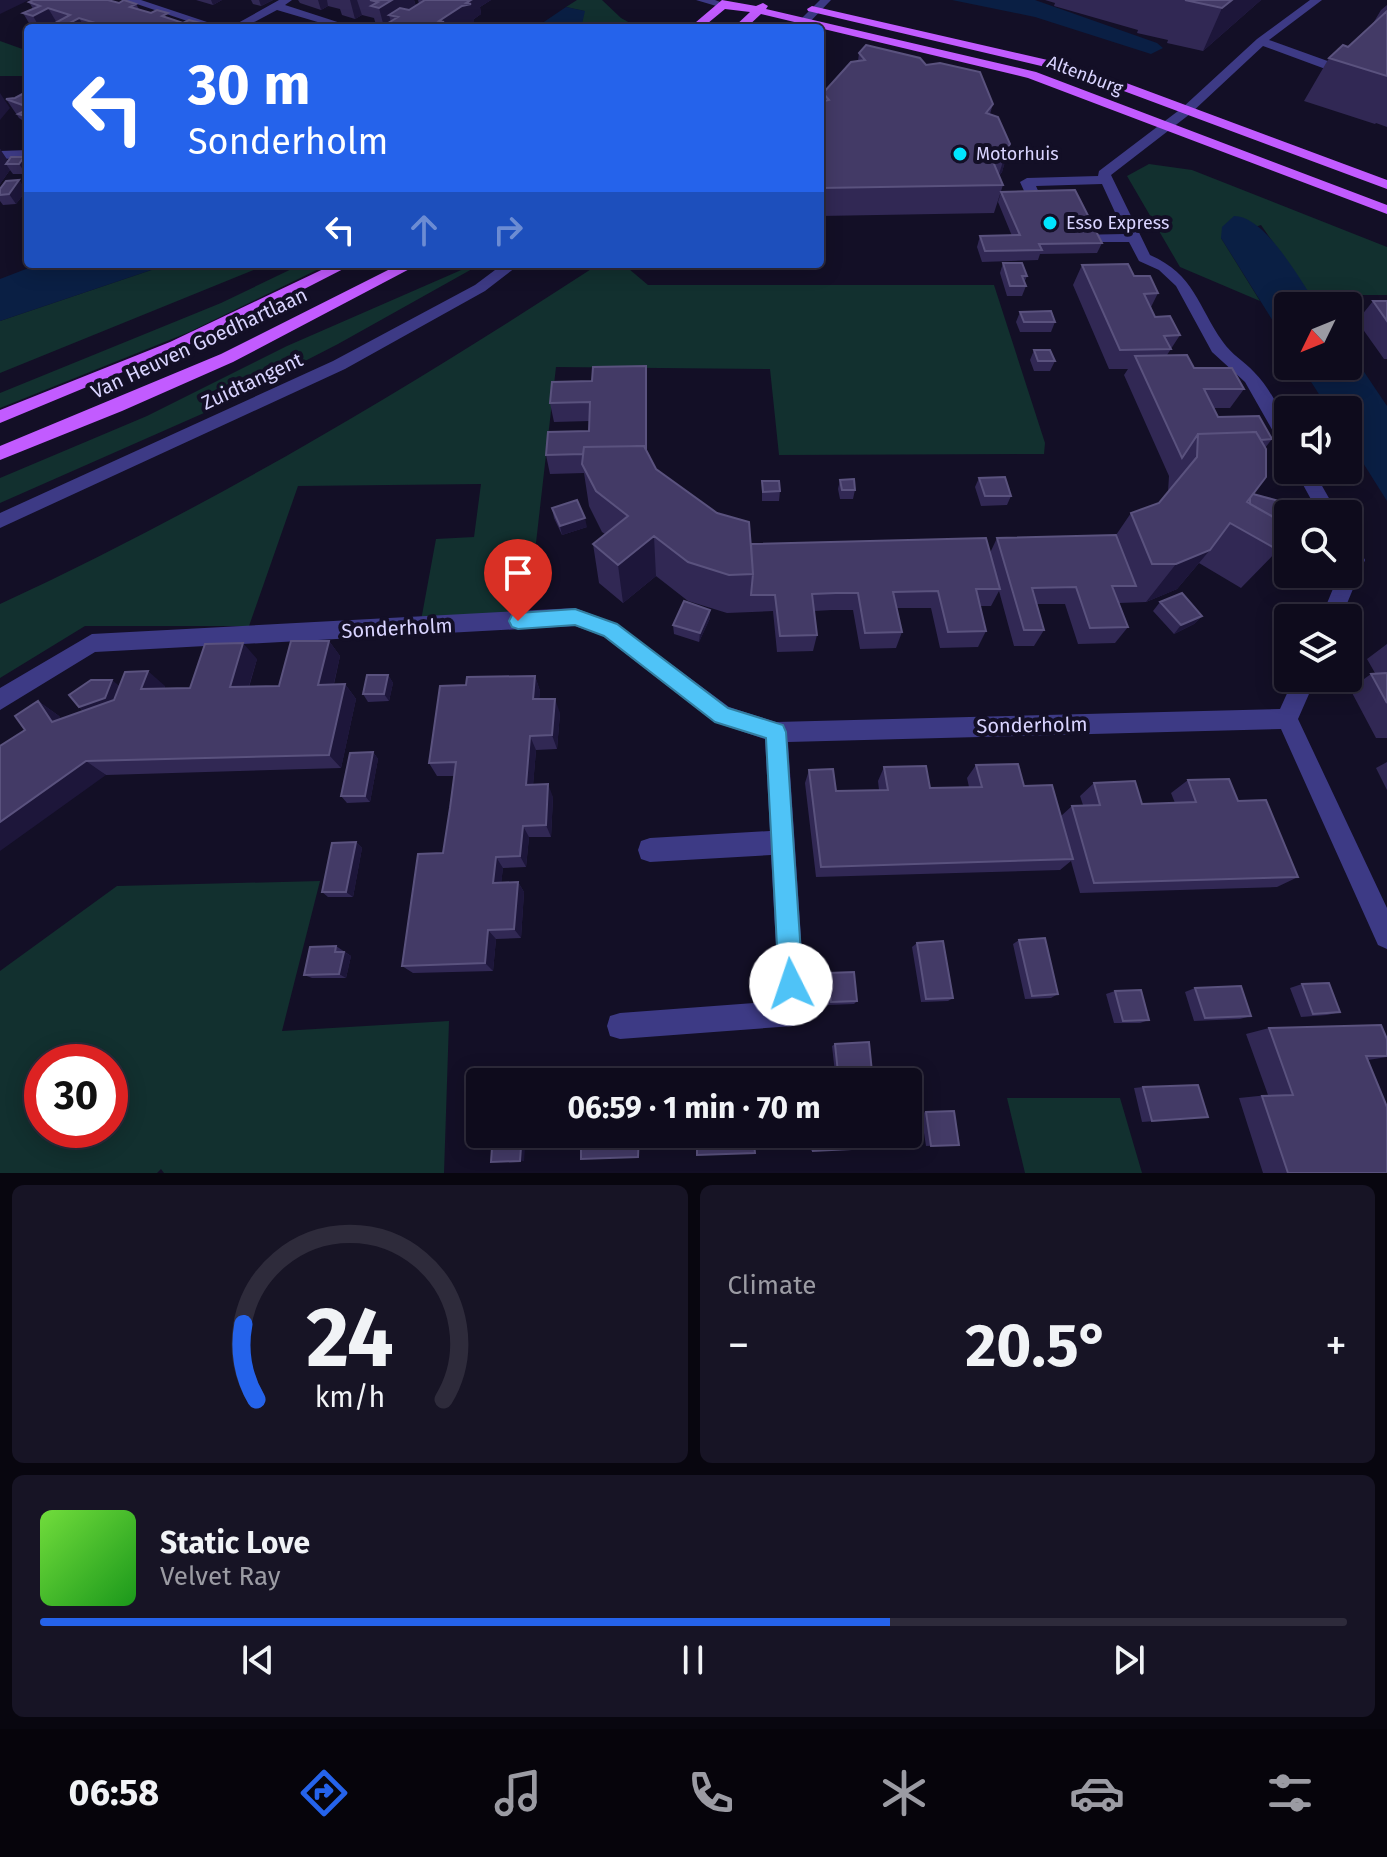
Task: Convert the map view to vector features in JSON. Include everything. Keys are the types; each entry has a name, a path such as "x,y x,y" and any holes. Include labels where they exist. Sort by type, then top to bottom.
{"main road":[{"name":"Altenburg","path":"769,0 1046,63 1125,87 1387,185"},
{"path":"743,24 769,0"},
{"name":"Altenburg","path":"726,3 798,24"},
{"path":"700,24 726,3"},
{"name":"Altenburg","path":"824,30 1032,75 1387,210"},
{"name":"Van Heuven Goedhartlaan","path":"0,417 138,364 338,268"},
{"name":"Van Heuven Goedhartlaan","path":"0,453 227,358 404,268"}],"street":[{"path":"130,0 206,24"},
{"path":"701,0 726,3"},
{"path":"802,24 826,0"},
{"path":"1274,418 1251,378 1218,348 1182,283 1164,267 1144,258 1104,174 1186,111 1261,41 1317,0"},
{"path":"243,24 282,3 339,24"},
{"path":"1261,41 1343,71"},
{"path":"0,155 24,154"},
{"path":"1105,180 1027,182 1049,232 1134,238"},
{"name":"Zuidtangent","path":"0,521 339,365 480,288 508,268"},
{"name":"Sonderholm","path":"0,700 92,643 575,617 610,630 722,715 776,732 1287,719"},
{"path":"1299,692 1287,719 1387,936"},
{"path":"620,1026 793,1013 776,732"},
{"path":"650,850 783,842"}],"green space":[{"path":"577,0 602,0 632,24 582,24 584,11 566,7"},
{"path":"0,41 24,50 24,76 0,76"},
{"path":"1149,164 1192,170 1387,247 1387,295 1308,292 1261,225 1221,238 1260,301 1180,267 1127,176"},
{"path":"157,268 258,268 0,373 0,321"},
{"path":"294,268 321,268 187,333 0,408 0,393 221,303"},
{"path":"466,268 474,268 338,344 204,413 0,503 0,478 147,416 287,346"},
{"path":"593,268 628,268 648,285 994,285 1045,443 1044,454 779,455 770,369 556,367 527,622 420,626 436,539 474,537 481,484 298,486 249,626 85,626 0,678 0,604 230,487 454,356"},
{"path":"320,881 282,1031 449,1021 444,1173 164,1173 161,1169 157,1173 0,1173 0,971 117,886"},
{"path":"1007,1098 1120,1098 1142,1173 1025,1173"}],"water":[{"path":"952,0 1035,0 1157,43 1163,48 1151,54 1035,17"},
{"path":"566,7 585,11 582,24 541,24"},
{"path":"1234,216 1258,227 1281,252 1309,292 1274,292 1274,323 1221,238 1222,227"},
{"path":"29,268 157,268 0,321 0,279"},
{"path":"1362,369 1387,406 1387,501 1362,461 1362,396 1320,396 1310,380 1362,380"}],"building":[{"path":"108,0 119,3 124,0 136,4 130,7 151,13 157,10 168,13 162,16 183,23 189,20 201,23 99,24 79,18 68,24 58,24 55,23 70,15 48,8 33,16 23,13 40,6 29,2"},
{"path":"370,0 392,0 379,8 371,6 378,2"},
{"path":"425,0 471,0 466,3 471,4 462,6 439,21 444,22 387,24 398,17 389,15 400,8 409,10"},
{"path":"1185,0 1232,0 1222,8"},
{"path":"1387,11 1387,76 1329,58 1343,45 1348,47"},
{"path":"866,45 920,58 926,65 940,63 980,72 993,104 986,113 998,117 1010,144 1007,149 988,150 1003,185 824,188 824,101 829,100 824,92 851,62 865,60 859,53"},
{"path":"24,93 24,106 6,99"},
{"path":"11,157 24,157 19,164 6,164"},
{"path":"19,180 9,194 0,195 6,181"},
{"path":"1075,190 1102,243 1039,244 1042,250 985,251 980,236 1020,235 1001,192"},
{"path":"1003,263 1022,263 1027,276 1022,276 1026,286 1010,286"},
{"path":"1128,264 1134,276 1150,276 1158,293 1144,294 1155,317 1170,316 1180,335 1164,336 1171,349 1120,350 1082,265"},
{"path":"1373,301 1387,301 1387,321"},
{"path":"1051,311 1055,322 1024,322 1020,312"},
{"path":"1034,350 1050,350 1055,361 1038,361"},
{"path":"1187,355 1194,368 1232,368 1244,389 1204,389 1218,417 1259,416 1272,439 1261,440 1256,432 1198,434 1182,458 1135,356"},
{"path":"646,366 646,450 644,446 584,447 583,454 546,455 548,432 589,431 590,402 550,403 552,382 592,381 593,367"},
{"path":"1256,432 1266,449 1266,477 1247,502 1274,517 1274,548 1230,523 1210,550 1176,564 1152,564 1131,513 1159,503 1197,457 1198,434"},
{"path":"644,446 656,469 717,513 749,522 753,574 729,575 688,562 654,536 618,565 593,544 628,516 596,491 582,464 584,447"},
{"path":"1005,477 1011,496 985,496 979,478"},
{"path":"854,479 855,490 842,490 840,480"},
{"path":"762,481 779,481 780,491 763,492"},
{"path":"1253,494 1275,500 1274,517 1250,504"},
{"path":"577,500 585,518 560,526 552,508"},
{"path":"1116,535 1136,586 1112,586 1128,627 1090,628 1076,587 1032,588 1044,630 1024,630 997,538"},
{"path":"986,538 1000,589 976,589 986,631 948,632 938,591 893,592 902,632 865,633 858,593 836,593 812,594 817,635 780,636 775,595 751,595 751,544"},
{"path":"1182,593 1202,616 1181,625 1160,602"},
{"path":"684,601 710,610 700,633 673,625"},
{"path":"291,641 329,641 318,685 345,684 329,755 86,761 0,822 0,746 25,730 15,716 38,701 52,722 114,700 125,672 148,671 141,689 190,688 205,644 243,643 230,687 279,686"},
{"path":"1387,673 1387,703 1371,674"},
{"path":"367,675 388,675 384,694 363,694"},
{"path":"535,676 533,699 555,699 552,735 530,736 526,785 548,784 546,825 523,826 520,856 496,857 493,883 518,882 514,929 488,930 485,963 402,966 418,854 443,853 450,808 456,762 429,763 440,686 466,685 467,677"},
{"path":"91,680 112,680 105,698 79,707 69,695"},
{"path":"373,752 365,796 341,796 350,753"},
{"path":"1018,764 1024,786 1052,785 1073,859 821,867 809,770 833,769 836,791 888,790 884,767 926,766 930,788 982,787 976,765"},
{"path":"1229,779 1238,801 1266,800 1298,877 1094,883 1072,806 1100,805 1094,783 1135,781 1142,804 1196,802 1188,780"},
{"path":"356,842 346,892 322,892 332,843"},
{"path":"1045,938 1058,994 1032,996 1019,940"},
{"path":"943,941 953,998 926,999 917,943"},
{"path":"336,946 335,952 344,952 339,974 304,975 310,947"},
{"path":"854,972 857,1001 831,1002 828,973"},
{"path":"1329,983 1340,1012 1313,1014 1302,984"},
{"path":"1241,986 1251,1016 1205,1018 1195,988"},
{"path":"1141,990 1149,1020 1123,1021 1115,991"},
{"path":"1381,1025 1387,1039 1387,1056 1366,1056 1387,1107 1387,1173 1288,1173 1262,1096 1293,1095 1269,1028"},
{"path":"869,1042 872,1068 838,1068 835,1044"},
{"path":"1198,1085 1208,1117 1152,1121 1143,1087"},
{"path":"954,1111 959,1145 931,1146 926,1112"},
{"path":"492,1148 521,1148 520,1161 491,1162"},
{"path":"581,1148 638,1148 638,1157 581,1159"},
{"path":"697,1148 754,1148 755,1153 697,1155"},
{"path":"813,1148 871,1148 813,1151"}],"place":[{"name":"Motorhuis","path":"960,154"},
{"name":"Esso Express","path":"1050,223"}],"route":[{"path":"518,621 575,617 610,630 722,715 776,732 791,984"}]}
